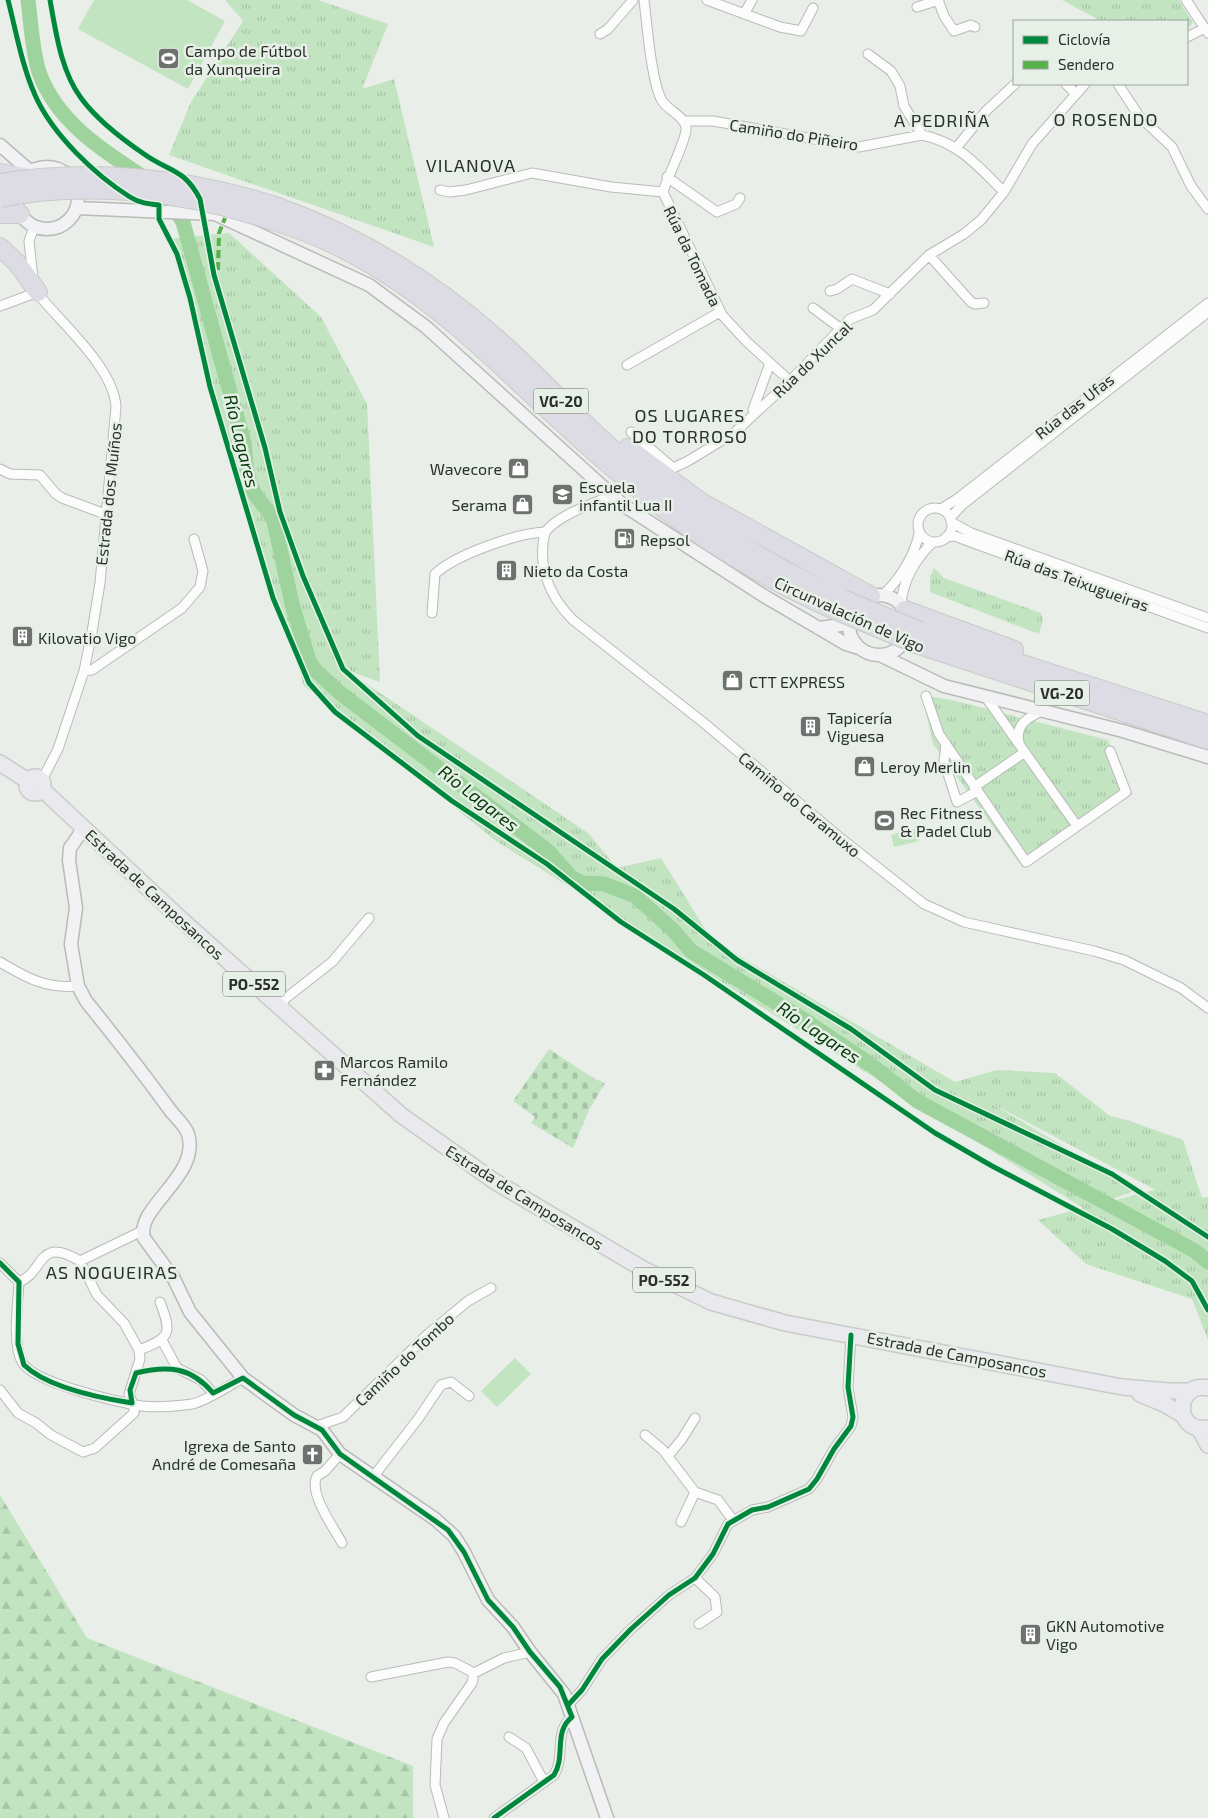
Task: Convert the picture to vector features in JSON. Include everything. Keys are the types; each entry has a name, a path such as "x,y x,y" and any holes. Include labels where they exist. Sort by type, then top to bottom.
{"highway":[{"path":"0,173 28,174"},
{"name":"Circunvalación de Vigo","path":"0,183 78,177 142,179 206,187 275,214 368,246 421,278 473,318 524,364 612,449 677,501 843,610"},
{"name":"Circunvalación de Vigo","path":"0,198 60,192 127,192 275,214 349,253 416,293 468,333 605,461 668,513 704,538 769,578 843,610 918,638 1208,740"},
{"path":"0,214 20,214"},
{"path":"0,247 17,263 38,292"},
{"path":"524,364 538,370 613,437 701,502 877,596"},
{"path":"903,607 1153,701 1171,711"},
{"name":"Circunvalación de Vigo","path":"918,638 1171,711 1208,724"}],"main road":[{"path":"0,145 28,174"},
{"path":"44,167 63,172 76,188 77,208 70,219 60,227 47,230 34,227 20,214 16,195 28,174 44,167"},
{"path":"77,208 208,213 225,218 356,278 398,304 668,536 846,644 880,655 944,686 1123,731 1208,757"},
{"path":"843,610 877,596 903,607 909,624 909,632 906,639 896,650 880,655"},
{"path":"819,628 841,625 843,610"},
{"path":"843,610 859,648"},
{"path":"896,650 910,670"},
{"name":"Estrada de Camposancos","path":"0,762 37,784 183,921 402,1115 438,1143 494,1181 678,1288 711,1302 785,1323 1122,1387 1168,1391 1190,1391 1198,1387 1208,1388"},
{"path":"84,828 70,848 69,860 76,908 71,944 78,986 86,1001 155,1088 188,1134 189,1146 186,1164 146,1219 142,1231 144,1238 174,1279 190,1312 243,1378 294,1415 317,1426 327,1434 340,1454 435,1519 454,1536 488,1600 513,1627 530,1652 560,1687 607,1818"},
{"name":"Estrada de Camposancos","path":"1122,1387 1164,1404 1183,1415 1192,1426 1204,1428"},
{"path":"1183,1415 1183,1402 1190,1391"},
{"path":"1204,1428 1208,1444"}],"street":[{"path":"600,34 608,29 633,0"},
{"path":"644,0 661,99 684,121"},
{"path":"706,0 780,27 801,31 813,8"},
{"path":"744,14 752,0"},
{"path":"917,7 939,0 944,16 954,31 971,25 975,28"},
{"path":"1186,0 1206,30 1188,37"},
{"path":"868,54 891,71 900,86 904,106 922,135"},
{"path":"957,147 986,111 1014,85"},
{"path":"1067,85 1075,93"},
{"name":"Rúa do Xuncal","path":"630,432 671,469 734,432 790,381 850,319 868,313 929,255 970,230 981,220 1004,192 1032,144 1084,85"},
{"path":"1119,85 1139,116 1172,147 1191,186 1208,208"},
{"name":"Camiño do Piñeiro","path":"684,121 713,121 859,146 922,135 957,147 1004,192"},
{"name":"Rúa da Tomada","path":"684,121 687,128 685,139 667,177 663,192 720,312 747,342 790,381"},
{"path":"440,190 449,192 466,190 532,173 618,188 663,192"},
{"path":"667,177 717,212 736,204 740,198"},
{"name":"Estrada dos Muíños","path":"34,227 29,241 29,252 31,269 38,292 96,361 114,390 116,407 100,583 84,671 58,749 37,784"},
{"path":"929,255 971,302 975,304 984,303"},
{"path":"830,291 837,289 852,279 890,294"},
{"path":"0,306 38,292"},
{"name":"Rúa das Ufas","path":"877,596 892,586 916,548 919,533 918,522 923,512 934,508 941,509 957,499 1208,302"},
{"path":"813,308 840,328"},
{"path":"627,365 720,312"},
{"name":"Rúa das Ufas","path":"946,537 951,520 962,505 1208,312"},
{"path":"753,410 770,363"},
{"path":"0,469 10,474 40,474 62,498 105,514"},
{"path":"432,614 435,574 443,566 483,548 533,533 545,532 557,522 584,507 616,493"},
{"path":"941,509 951,520"},
{"name":"Rúa das Teixugueiras","path":"951,520 972,533 1208,618"},
{"name":"Camiño do Caramuxo","path":"545,532 542,557 545,574 556,600 563,609 790,794 838,836 924,904 964,922 1051,943 1094,951 1141,967 1181,988 1208,1008"},
{"path":"919,533 933,542"},
{"path":"903,607 902,589 907,578 923,552 933,542 946,537"},
{"name":"Rúa das Teixugueiras","path":"946,537 962,539 1208,628"},
{"path":"84,671 92,670 182,608 200,587 203,571 194,539"},
{"path":"926,696 939,734 1026,862 1126,792 1110,751"},
{"path":"985,696 1077,826"},
{"path":"1020,744 1018,730 1021,724 1042,710"},
{"path":"946,744 944,761 957,802 1025,752"},
{"path":"279,1006 286,998 332,962 369,918"},
{"path":"0,962 31,980 56,988 78,986"},
{"path":"80,1262 142,1231"},
{"path":"0,1390 18,1413 36,1423 51,1435 83,1452 95,1448 132,1416 135,1410 130,1390 140,1359 139,1350 117,1314 97,1295 80,1262 62,1254 46,1255 41,1258 30,1276 19,1282"},
{"path":"0,1263 19,1282 18,1344 24,1365 58,1384 84,1394 144,1406 186,1405 198,1402 243,1378"},
{"name":"Camiño do Tombo","path":"317,1426 343,1418 428,1334 468,1301 491,1288"},
{"path":"139,1350 162,1340 169,1326 160,1302"},
{"path":"494,1818 557,1771 562,1730 570,1711 602,1659 631,1629 669,1596 695,1578 713,1554 724,1528 733,1520 752,1510 793,1497 809,1489 817,1479 834,1449 851,1426 853,1417 848,1386 851,1335"},
{"path":"162,1340 177,1368 201,1380 213,1393"},
{"path":"372,1477 418,1419 441,1385 451,1382 469,1396"},
{"path":"668,1456 682,1439 695,1418"},
{"path":"645,1435 668,1456 695,1492 718,1500 733,1520"},
{"path":"340,1454 325,1471 317,1476 315,1484 318,1500 342,1543"},
{"path":"681,1522 695,1492"},
{"path":"695,1578 715,1597 717,1612 699,1624"},
{"path":"474,1673 504,1658 530,1652"},
{"path":"372,1676 451,1662 474,1673"},
{"path":"444,1818 435,1785 437,1739 444,1723 472,1684 474,1673"},
{"path":"510,1737 526,1748 544,1782"}],"green space":[{"name":"Campo de Fútbol da Xunqueira","path":"94,0 187,0 225,21 188,89 78,29"},
{"path":"225,0 318,0 388,24 362,89 394,79 434,247 169,155 191,102 243,21"},
{"path":"1062,0 1179,0 1193,23 1188,28 1188,20 1099,20"},
{"path":"229,233 321,317 367,404 380,682 346,670 588,833 617,868 661,858 712,940 955,1082 997,1070 1055,1073 1110,1116 1127,1120 1183,1140 1202,1198 1208,1197 1208,1340 1192,1299 1086,1264 1038,1220 1083,1208 496,841 304,686 168,239","holes":["989,1102 1154,1189 1093,1206 1137,1190"]},
{"path":"934,568 944,578 1041,613 1043,620 1039,634 930,592 930,577"},
{"path":"922,695 952,700 1108,740 1132,794 1023,868 933,744"},
{"path":"916,828 919,841 894,847 891,835"},
{"path":"549,1049 595,1079 605,1083 589,1110 573,1148 531,1123 535,1117 513,1101"},
{"path":"515,1358 531,1374 497,1407 481,1391"},
{"path":"0,1495 87,1638 413,1766 413,1818 0,1818"}],"waterway":[{"name":"Río Lagares","path":"28,0 33,46 39,72 47,90 70,121 84,135 148,180"},
{"name":"Río Lagares","path":"170,201 183,222 244,443 250,483 255,494 274,521 292,604 309,661 316,671 340,693 548,851 572,878 583,883 604,884 635,896 673,930 691,951 803,1019 873,1066 917,1101 1195,1251 1208,1262"}],"marked path":[{"path":"218,270 219,233 225,218"}],"cycle path":[{"path":"8,0 30,84 43,110 63,139 89,165 130,197 137,201 159,205 159,219 177,254 190,298 210,387 273,598 309,683 335,712 452,801 547,864 621,922 704,975 935,1133 992,1166 1112,1229 1165,1261 1192,1281 1208,1310"},
{"path":"50,0 64,64 81,98 94,114 119,135 153,160 188,181 200,199 214,275 265,448 280,512 303,576 343,669 418,736 674,909 737,960 851,1029 935,1090 1112,1174 1208,1237"},
{"path":"0,1263 19,1282 18,1344 24,1365 34,1373 60,1386 90,1395 132,1403"},
{"path":"568,1705 582,1690 602,1659 631,1629 669,1595 695,1578 713,1554 728,1524 752,1510 768,1507 809,1489 817,1479 834,1449 851,1426 853,1417 848,1387 851,1335"},
{"path":"132,1403 130,1390 136,1373 148,1370 169,1369 187,1373 205,1384 213,1393 243,1378 294,1415 322,1430 340,1454 448,1530 464,1552 488,1600 513,1627 530,1652 560,1687 572,1717 566,1723 563,1730 559,1760 554,1775 494,1818"}],"place":[{"name":"Campo de Fútbol da Xunqueira","path":"169,59"},
{"name":"Wavecore","path":"518,468"},
{"name":"Escuela infantil Lua II","path":"563,495"},
{"name":"Serama","path":"523,504"},
{"name":"Repsol","path":"624,539"},
{"name":"Nieto da Costa","path":"507,570"},
{"name":"Kilovatio Vigo","path":"22,637"},
{"name":"CTT EXPRESS","path":"733,681"},
{"name":"Tapicería Viguesa","path":"811,726"},
{"name":"Leroy Merlin","path":"864,766"},
{"name":"Rec Fitness & Padel Club","path":"884,821"},
{"name":"Marcos Ramilo Fernández","path":"324,1070"},
{"name":"Igrexa de Santo André de Comesaña","path":"312,1454"},
{"name":"GKN Automotive Vigo","path":"1030,1634"}],"district":[{"name":"O ROSENDO","path":"1106,119"},
{"name":"A PEDRIÑA","path":"942,120"},
{"name":"VILANOVA","path":"471,165"},
{"name":"OS LUGARES DO TORROSO","path":"690,425"},
{"name":"AS NOGUEIRAS","path":"112,1272"}]}
